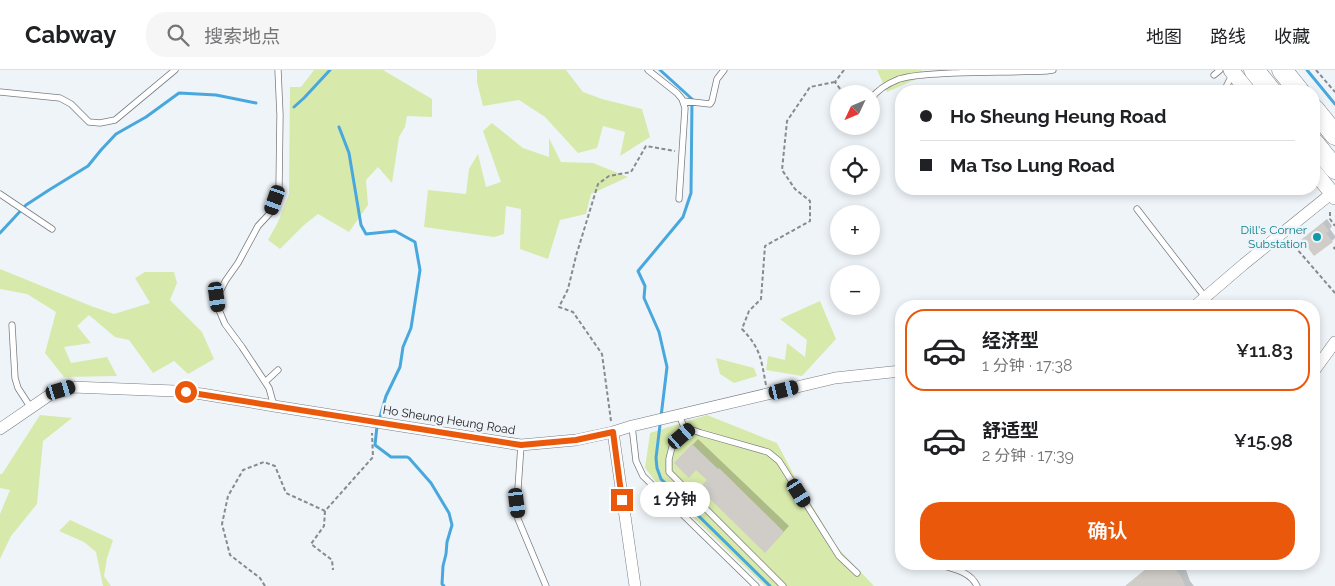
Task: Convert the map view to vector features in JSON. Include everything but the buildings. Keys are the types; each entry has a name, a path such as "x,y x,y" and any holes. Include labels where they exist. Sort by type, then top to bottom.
{"highway":[{"path":"1282,70 1294,85"},
{"path":"1240,72 1261,85"},
{"path":"1320,116 1335,135"},
{"path":"1320,150 1335,169"}],"main road":[{"path":"1240,72 1245,85"},
{"path":"1320,179 1333,195"}],"street":[{"path":"1202,300 1333,195"},
{"path":"1320,363 1335,342"},
{"name":"Ho Sheung Heung Road","path":"0,430 51,394 72,387 175,390 521,445 576,440 834,378 895,372"},
{"path":"613,432 635,586"}],"lane":[{"path":"0,92 60,98 71,104 89,122 100,124 115,120 175,70"},
{"path":"648,70 678,93 683,100 685,108 679,199"},
{"path":"683,100 710,104 717,79 724,70"},
{"path":"880,90 892,82 901,79 930,74 1053,70"},
{"path":"1214,75 1220,70"},
{"path":"274,406 269,388 225,324 219,310 217,297 258,226 271,212 279,188 280,115 277,71"},
{"path":"1227,85 1230,79 1240,72"},
{"path":"0,194 52,229"},
{"path":"1137,209 1205,297"},
{"path":"12,325 15,378 18,388 31,408"},
{"path":"265,382 278,370"},
{"path":"679,415 684,427 768,452 774,457 839,556 857,573"},
{"path":"632,426 636,461 644,476 756,586"},
{"path":"690,429 673,443 668,459 669,472 784,586"},
{"path":"521,445 517,503 518,519 546,586"},
{"path":"955,570 966,574 974,580 977,586"}],"path":[{"path":"768,394 760,355 753,340 742,329 749,311 761,299 765,246 810,221 810,201 795,189 782,170 788,121 810,87 835,82 844,70"},
{"path":"1316,70 1335,92"},
{"path":"613,432 602,354 574,312 559,307 568,289 598,184 609,176 631,172 646,146 682,152"},
{"path":"1330,212 1330,219 1335,226"},
{"path":"1290,241 1335,293"},
{"path":"332,570 332,560 311,544 324,526 325,511 373,456 372,422"},
{"path":"265,586 260,578 230,555 222,524 228,496 244,470 264,462 275,466 286,493 325,511"},
{"path":"259,586 263,583"}],"green space":[{"path":"314,70 383,70 432,99 432,117 407,116 405,127 399,137 392,183 378,167 366,180 368,205 349,232 318,214 280,249 268,240 278,222 289,194 290,87 301,87"},
{"path":"477,70 566,70 583,92 642,109 650,137 620,156 625,132 603,126 597,148 578,153 545,117 519,100 483,106 477,82"},
{"path":"877,70 921,70 923,76 903,85 895,85 895,88 887,92"},
{"path":"492,123 523,148 549,157 549,138 561,162 593,163 628,177 591,194 586,214 560,220 548,259 520,249 521,209 506,206 504,234 494,237 424,227 428,190 466,194 469,169 478,154 486,187 501,182 483,131"},
{"path":"0,269 114,314 150,303 135,278 145,272 174,272 177,283 170,300 202,332 214,359 188,374 174,361 153,373 129,340 115,337 89,315 77,326 91,343 64,347 71,363 107,357 117,376 64,377 45,353 56,312 27,294 0,289"},
{"path":"820,301 836,339 802,376 766,370 768,356 785,360 787,343 805,357 807,340 780,319"},
{"path":"716,358 754,368 757,376 734,383 720,374"},
{"path":"40,415 72,418 43,441 37,504 11,536 0,559 0,514 10,490 0,488 0,474 2,474"},
{"path":"707,415 777,443 797,481 838,548 874,586 765,586 656,482 645,468 650,433"},
{"path":"70,520 113,540 104,576 111,586 103,586 96,552 84,542 59,531"}],"waterway":[{"path":"294,107 330,70"},
{"path":"660,70 692,99 691,193 683,217 638,271 645,286 644,298 659,332 667,367 656,458 657,468 661,479 770,586"},
{"path":"1307,70 1319,85"},
{"path":"1320,86 1335,104"},
{"path":"0,233 26,205 88,166 116,134 146,117 179,93 216,95 256,103"},
{"path":"339,127 349,153 361,225 366,234 395,231 415,242 420,270 411,328 403,347 400,367 386,396 379,420"},
{"path":"377,426 375,445 391,457 409,458 431,483 449,513 452,525 443,566 442,584 444,586"}],"place":[{"name":"Dill's Corner Substation","path":"1317,237"}],"route":[{"path":"186,392 521,445 576,440 613,432 622,500"}]}
